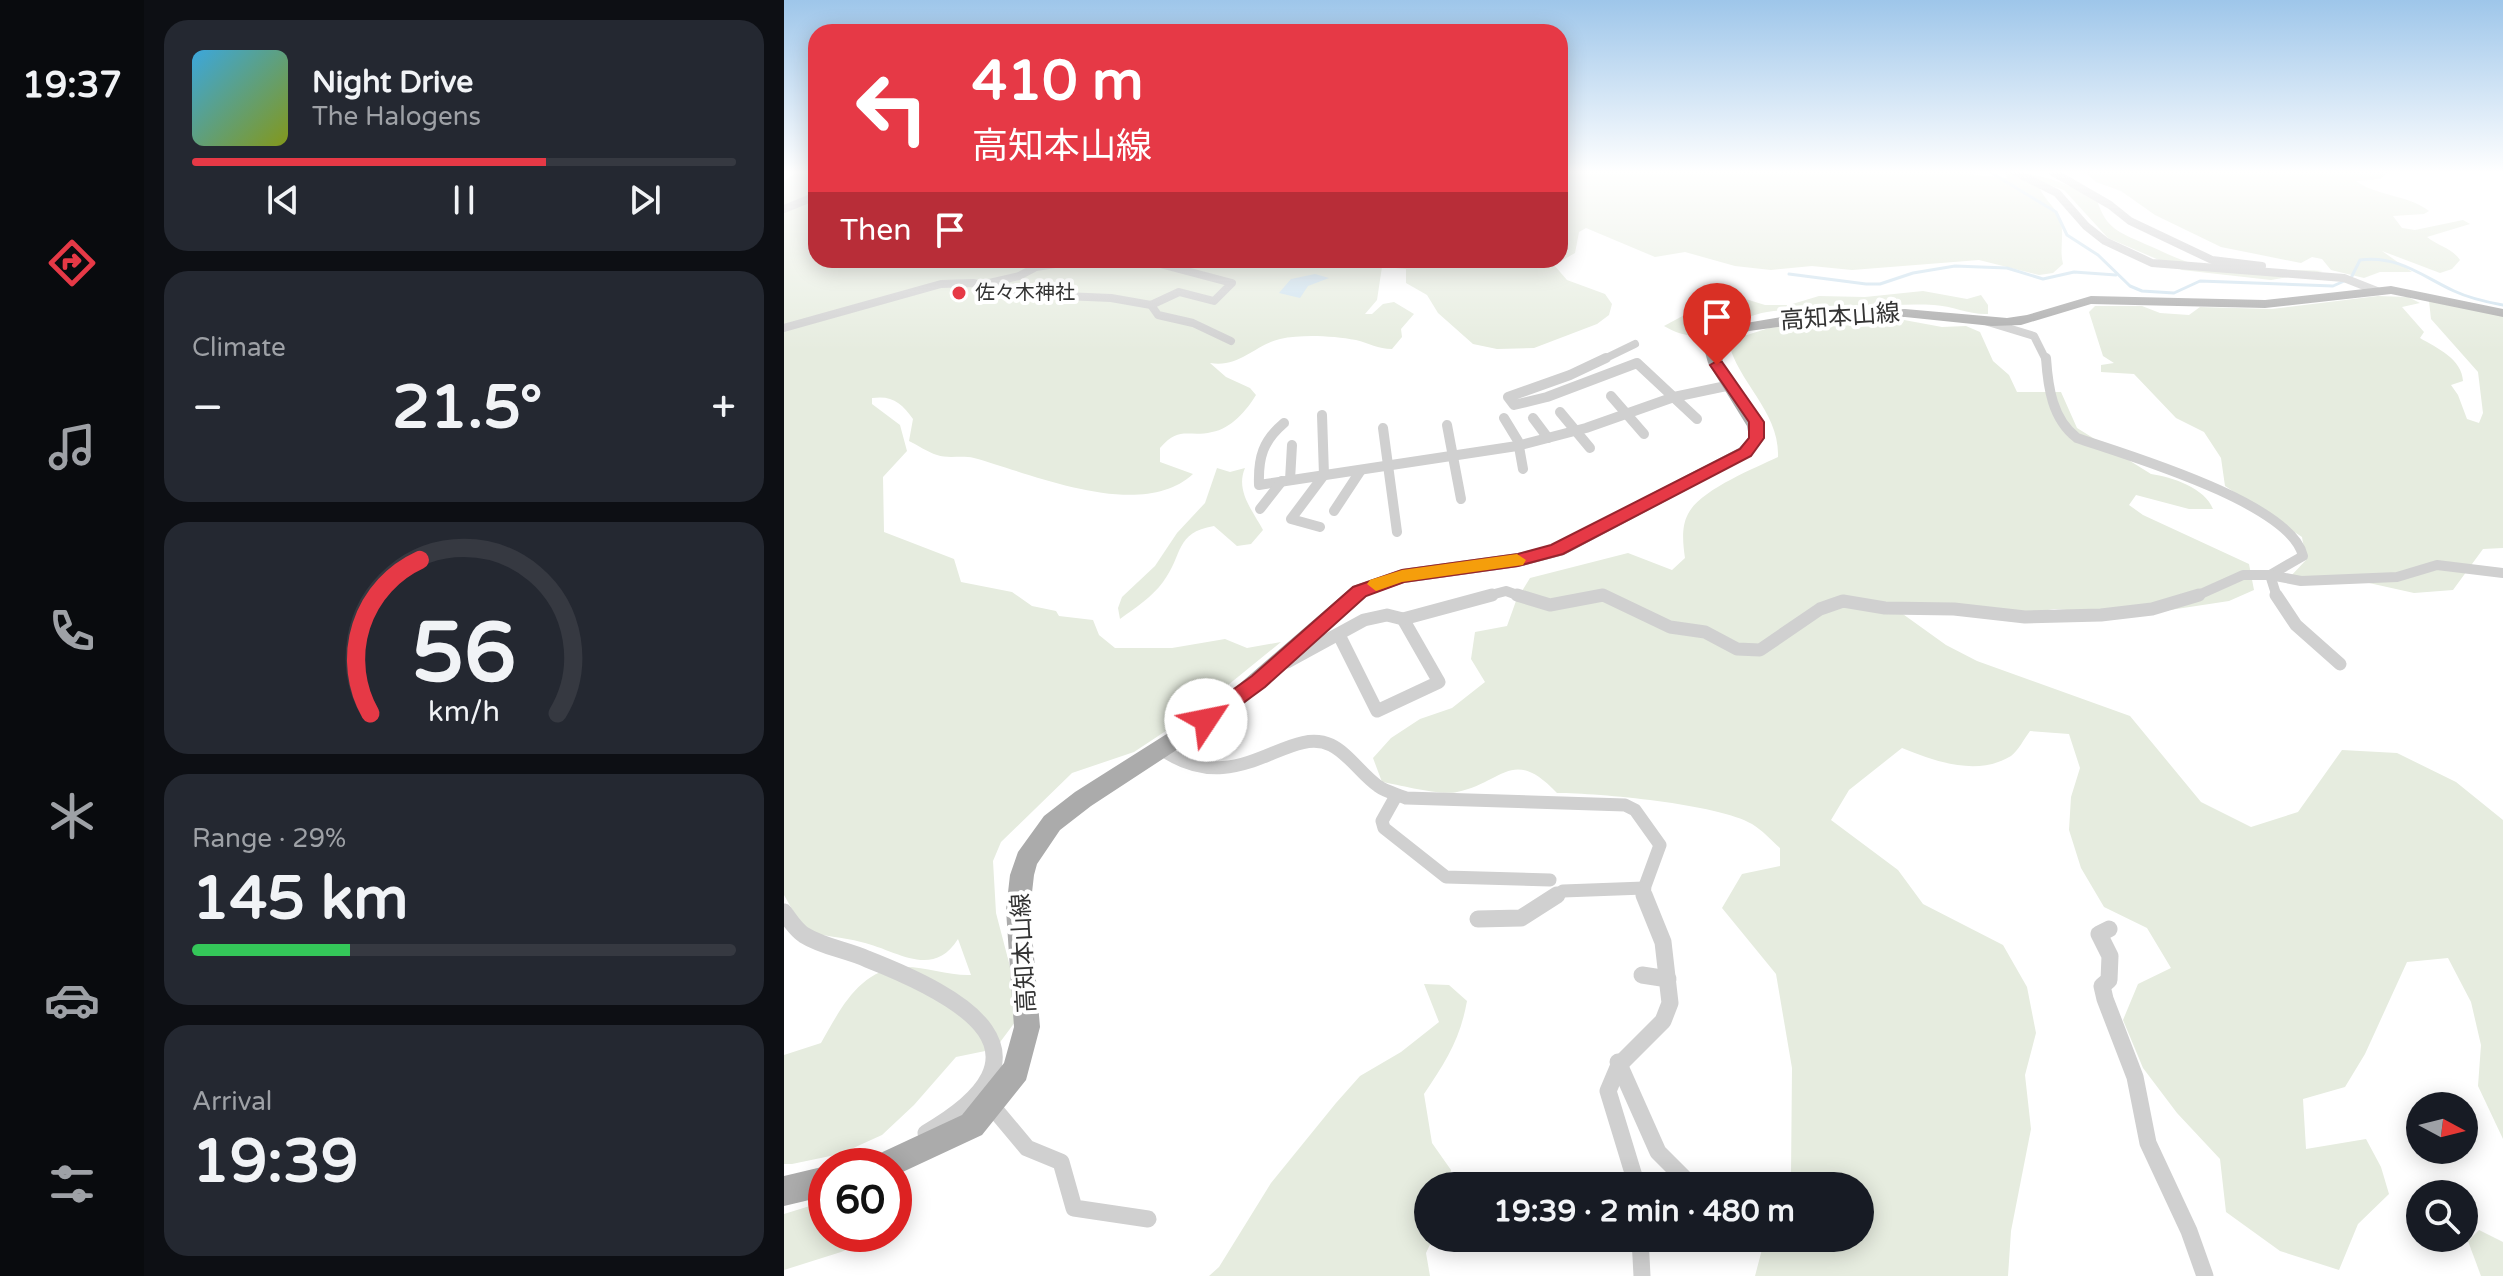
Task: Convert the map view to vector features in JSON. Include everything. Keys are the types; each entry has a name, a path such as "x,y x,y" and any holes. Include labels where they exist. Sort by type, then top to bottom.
{"main road":[{"name":"高知本山線","path":"912,1153 972,1125 1016,1070 1027,1027 1018,910 1026,860 1052,823 1083,799 1229,705 1271,671 1344,603 1367,588 1402,576 1518,560 1557,550 1731,462 1752,446 1758,430 1752,413 1717,365 1712,349 1720,335 1741,327 1890,312 2019,321 2091,300 2279,303 2377,291 2416,293 2503,313"},
{"path":"784,1191 808,1185"}],"street":[{"path":"2093,232 2105,241 2152,263 2349,280 2377,291"},
{"path":"2152,232 2212,260 2283,269 2308,276"},
{"path":"982,285 1019,276 1034,268"},
{"path":"784,328 941,284 982,285 1017,294 1111,298 1151,305 1179,292 1214,301 1232,283 1175,268"},
{"path":"1151,305 1158,315 1193,323 1231,341"},
{"path":"1981,319 2034,336 2046,356 2048,393 2063,424 2077,438 2171,470 2250,504 2300,543 2303,556 2270,575"},
{"path":"1635,344 1570,375 1508,397 1514,405 1547,397 1637,363 1697,419"},
{"path":"1284,423 1269,435 1258,456 1259,485 1517,446 1577,431 1674,397 1731,385"},
{"path":"1611,396 1644,434"},
{"path":"1560,412 1590,448"},
{"path":"1320,527 1291,519 1324,475 1322,415"},
{"path":"1504,418 1517,446 1523,469"},
{"path":"1533,418 1548,438"},
{"path":"1447,425 1461,499"},
{"path":"1383,428 1397,532"},
{"path":"1260,509 1286,481 1292,445"},
{"path":"1334,511 1361,470"},
{"path":"1271,671 1364,620 1387,615 1403,619 1506,591 1550,605 1603,595 1670,627 1705,632 1737,649 1760,650 1820,609 1843,601 1885,608 1954,609 2025,617 2101,615 2182,602 2243,575 2270,575 2301,581 2397,577 2437,565 2503,573"},
{"path":"2270,575 2280,602 2295,622 2340,664"},
{"path":"1339,635 1377,711 1439,682 1403,619"},
{"path":"1161,749 1174,761 1220,770 1238,768 1309,742 1321,743 1331,745 1380,788 1396,796 1433,800 1625,805 1635,810 1660,845 1654,869 1644,888 1647,909 1662,937 1672,999 1670,1009 1618,1062 1610,1075 1608,1091 1633,1172"},
{"path":"1396,796 1382,821 1384,828 1446,877 1550,880"},
{"path":"1478,919 1521,918 1563,891 1644,888"},
{"path":"784,913 807,937 873,961 960,1008 983,1026 993,1042 994,1058 983,1088 947,1121 902,1148"},
{"path":"2109,929 2099,934 2110,956 2109,980 2102,986 2105,999 2135,1077 2148,1143 2189,1231 2205,1276"},
{"path":"1642,975 1668,979"},
{"path":"1618,1062 1658,1152 1678,1172"},
{"path":"991,1105 1027,1148 1061,1162 1074,1208 1148,1219"},
{"path":"1641,1252 1642,1276"}],"shaded area":[{"path":"784,232 808,232 808,268 1382,268 1377,300 1365,314 1372,314 1383,304 1394,302 1414,314 1401,329 1402,337 1392,349 1347,339 1298,336 1271,342 1230,362 1210,363 1256,395 1243,413 1226,427 1204,433 1179,434 1160,448 1160,462 1193,474 1171,488 1145,494 1086,490 974,458 933,454 909,441 913,419 905,409 891,399 872,398 872,404 900,425 907,451 883,477 884,532 954,559 961,582 1012,592 1032,606 1056,611 1059,616 1093,620 1099,635 1115,648 1172,648 1225,639 1247,648 1281,642 1196,711 1134,752 1072,773 1001,842 993,861 996,913 1013,978 1018,1018 995,1049 956,1057 914,1105 882,1135 853,1148 808,1148 808,1161 784,1164 784,1055 821,1043 853,993 874,975 888,969 919,968 971,975 958,939 937,958 925,960 854,940 805,932 784,895"},
{"path":"1568,232 1580,232 1575,253 1568,257"},
{"path":"1594,232 2062,232 2063,264 2053,273 2039,275 1979,260 1852,270 1812,266 1771,270 1735,266 1685,252 1655,257"},
{"path":"2102,232 2120,232 2171,256 2213,267 2323,271 2271,280 2182,270 2108,238"},
{"path":"2189,232 2445,232 2427,237 2460,260 2452,269 2440,273 2382,251 2412,272 2380,272 2364,278 2331,270 2322,259 2312,257 2301,263 2221,247"},
{"path":"1396,268 1557,268 1567,280 1605,294 1612,304 1609,315 1597,324 1534,348 1497,349 1473,344 1438,313 1427,295 1406,283 1406,269"},
{"path":"1923,291 1967,299 1981,295 1988,305 1988,314 1941,306 1906,305 1767,312 1704,334 1679,333 1664,326 1714,299 1736,296 1765,305 1789,305 1819,296 1865,297"},
{"path":"2378,296 2408,297 2420,303 2402,307 2424,332 2420,338 2448,355 2458,366 2463,381 2451,385 2467,419 2479,423 2483,413 2478,372 2431,319 2429,301 2503,316 2503,548 2483,549 2453,590 2414,593 2351,579 2289,578 2306,560 2302,537 2225,486 2221,458 2204,432 2176,418 2134,374 2101,372 2101,365 2114,363 2103,356 2089,312 2095,306 2142,306 2160,313 2189,315 2200,307 2272,309"},
{"path":"1877,315 1942,327 1966,326 1980,332 1993,361 2009,375 2017,392 2061,392 2077,428 2151,474 2195,489 2213,509 2189,509 2136,495 2129,505 2143,515 2249,564 2254,590 2229,601 2137,615 2054,609 2022,614 1900,612 1946,645 1977,661 2130,716 2201,802 2251,827 2298,812 2342,750 2397,753 2456,782 2503,820 2503,1139 2478,1086 2481,1045 2471,1002 2448,958 2407,962 2365,1054 2345,1087 2303,1099 2306,1149 2366,1139 2381,1167 2389,1194 2358,1224 2339,1270 2280,1251 2226,1212 2220,1159 2177,1113 2143,1068 2123,1020 2138,984 2171,968 2147,928 2104,907 2081,868 2069,830 2071,797 2080,768 2069,734 2030,731 2011,756 1984,765 1956,765 1902,748 1849,790 1831,820 1898,870 1923,904 2003,945 2027,987 2036,1033 2025,1075 2031,1129 2011,1231 2008,1276 1755,1276 1761,1252 1874,1252 1874,1172 1791,1172 1792,1068 1776,974 1722,908 1742,874 1780,866 1780,848 1759,829 1736,817 1686,805 1557,793 1542,779 1518,769 1450,793 1382,782 1373,758 1391,738 1420,719 1452,708 1485,682 1471,659 1475,632 1507,626 1516,601 1530,578 1628,553 1672,570 1685,558 1684,524 1694,505 1728,481 1778,457 1777,441 1766,412 1740,371 1728,341 1769,328"},
{"path":"1217,468 1230,472 1245,468 1242,476 1244,493 1263,530 1251,544 1237,546 1214,526 1192,534 1181,546 1170,572 1159,587 1120,619 1118,608 1122,597 1155,566 1177,533 1205,503"},
{"path":"1424,984 1449,985 1467,1001 1451,1050 1424,1094 1432,1143 1451,1170 1414,1172 1414,1252 1426,1252 1430,1276 1209,1276 1219,1267 1271,1183 1360,1076 1401,1052 1439,1022"},
{"path":"808,1207 808,1252 841,1252 784,1270 784,1214"},
{"path":"2478,1231 2503,1242 2503,1276 2481,1276 2472,1252 2478,1252"}],"water":[{"path":"1315,274 1329,278 1308,286 1300,298 1279,293 1291,279"}],"waterway":[{"path":"2065,232 2098,255 2130,286 2142,291 2174,293 2200,281 2333,286 2351,278 2360,260 2374,259 2398,264 2478,300 2503,305"},
{"path":"1789,274 1866,284 1880,284 1913,273 1955,266 2007,268 2043,279 2074,272 2116,275"}],"slow traffic":[{"path":"1376,584 1402,576 1517,560"}],"place":[{"name":"佐々木神社","path":"959,293"}],"route":[{"path":"1206,720 1259,682 1360,591 1402,576 1518,560 1557,550 1731,462 1752,446 1758,430 1752,413 1717,365"}]}
